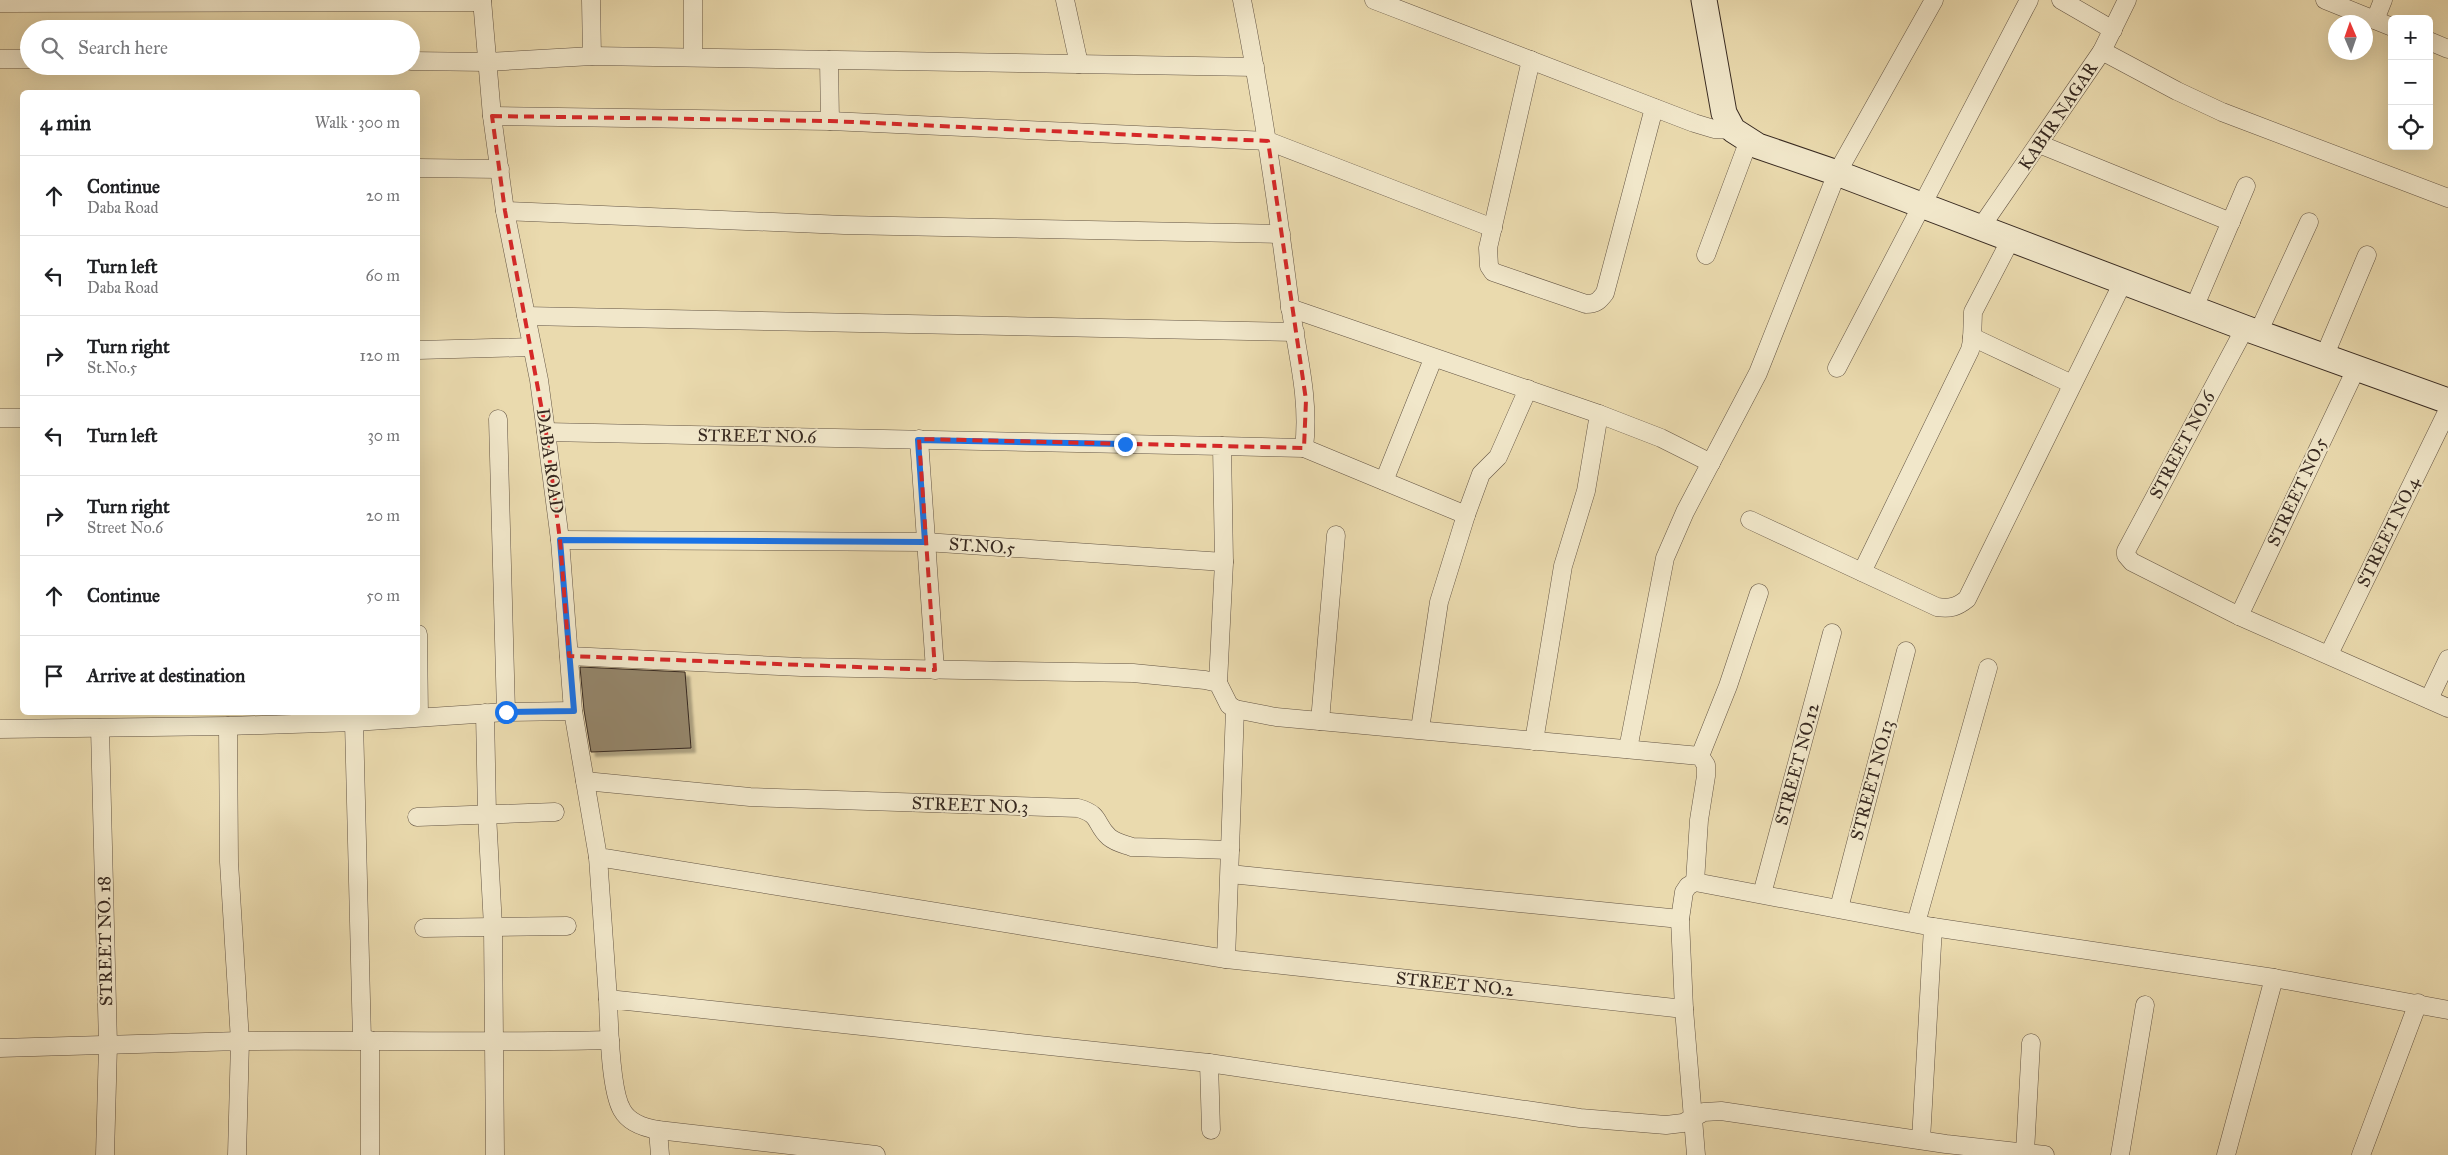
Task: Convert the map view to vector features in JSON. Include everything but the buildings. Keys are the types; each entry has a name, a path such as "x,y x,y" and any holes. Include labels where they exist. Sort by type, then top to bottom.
{"street":[{"path":"591,0 592,56"},
{"path":"693,0 693,58"},
{"path":"1065,0 1079,64"},
{"path":"1242,0 1268,141 1282,234 1290,308 1296,332 1306,400 1304,448 1466,515"},
{"path":"1374,0 1694,123 1741,135"},
{"path":"1704,0 1724,113 1741,135 1758,146 1981,227 2251,331 2448,401"},
{"path":"1628,749 1665,558 1685,512 1758,373 1836,173 1934,0"},
{"path":"1837,368 1920,205 2029,0"},
{"path":"2061,0 2113,30"},
{"name":"KABIR NAGAR","path":"1981,227 2102,51 2127,0"},
{"path":"2325,0 2388,25"},
{"path":"2375,20 2383,0"},
{"path":"0,3 482,1"},
{"name":"DABA ROAD","path":"482,1 492,116 505,212 532,347 546,432 560,540 574,711 598,856 610,1040 617,1098 622,1111 629,1119 647,1128 758,1149 875,1155"},
{"path":"2433,43 2448,49"},
{"path":"2102,51 2177,91 2222,112 2448,198"},
{"path":"420,61 487,62 592,56 1255,68"},
{"path":"0,59 20,59"},
{"path":"829,60 830,121"},
{"path":"1531,60 1487,259 1493,272 1586,304 1594,304 1600,300 1604,293 1654,108"},
{"path":"492,116 830,121 1268,141 1493,228"},
{"path":"1706,255 1741,135"},
{"path":"2039,144 2231,222"},
{"path":"420,168 500,169"},
{"path":"2194,308 2246,186"},
{"path":"505,212 844,225 1282,234"},
{"path":"2251,331 2309,222"},
{"path":"1862,572 1967,356 1972,337 1972,321 1977,301 2011,239"},
{"path":"2324,357 2367,255"},
{"path":"1750,520 1937,607 1948,609 1959,606 1967,599 2123,282"},
{"path":"1290,308 1599,414 1661,438 1711,462"},
{"path":"526,316 1296,332"},
{"name":"STREET NO.6","path":"2238,616 2132,562 2126,555 2126,551 2251,331"},
{"path":"1972,337 2072,384"},
{"path":"420,350 532,347"},
{"path":"1384,481 1433,358"},
{"name":"STREET NO.5","path":"2238,616 2356,369"},
{"path":"1420,729 1439,602 1466,515 1481,474 1498,457 1528,389"},
{"name":"STREET NO.4","path":"2329,654 2448,410"},
{"path":"1534,742 1563,566 1586,491 1599,414"},
{"path":"0,418 20,418"},
{"path":"498,419 506,712"},
{"name":"STREET NO.6","path":"546,432 1304,448"},
{"path":"918,440 934,670"},
{"path":"1222,446 1224,562 1218,683 1229,705 1235,709 1276,718 1420,729 1534,742 1700,756 1706,765 1706,776 1699,820 1695,882"},
{"path":"1320,721 1336,535"},
{"name":"ST.NO.5","path":"560,540 925,542 1224,562"},
{"path":"1700,756 1728,686 1759,593"},
{"path":"2238,616 2329,654 2448,708"},
{"name":"STREET NO.12","path":"1762,894 1832,633"},
{"name":"STREET NO.13","path":"1839,908 1906,651"},
{"path":"569,656 801,667 1133,673 1218,683"},
{"path":"2429,699 2448,660"},
{"path":"1921,1140 1924,925 1988,668"},
{"path":"1226,959 1235,709"},
{"path":"0,729 75,720 100,728 178,719 228,726 310,718 354,722 506,712 574,711"},
{"path":"486,713 487,814 493,927 495,1155"},
{"path":"354,722 370,1155"},
{"path":"228,726 229,862 240,1041 237,1155"},
{"name":"STREET NO. 18","path":"100,728 108,1045 105,1155"},
{"name":"STREET NO.3","path":"585,781 750,798 1078,808 1096,816 1108,836 1117,842 1132,847 1230,850"},
{"path":"417,817 555,812"},
{"name":"STREET NO.2","path":"598,856 1226,959 1684,1009"},
{"path":"1230,874 1680,919"},
{"path":"1696,1155 1684,1009 1680,919 1684,892 1688,886 1695,882 1924,925 2274,978 2448,1010"},
{"path":"424,928 567,926"},
{"path":"2226,1155 2274,978"},
{"path":"608,999 1209,1063 1580,1118 1666,1125 1683,1123 1704,1112 1721,1111 1921,1140 1945,1149 2025,1152 2045,1155"},
{"path":"2361,1155 2418,1003"},
{"path":"2120,1155 2145,1006"},
{"path":"0,1048 240,1041 494,1042 610,1040"},
{"path":"2025,1152 2031,1043"},
{"path":"1209,1063 1211,1130"},
{"path":"658,1130 660,1155"}],"highlighted area":[{"path":"492,116 830,121 1268,141 1306,400 1304,448 919,439 935,670 569,656 560,540 546,432 505,211"}],"route":[{"path":"506,712 574,711 560,540 925,542 918,440 1125,444"}]}
